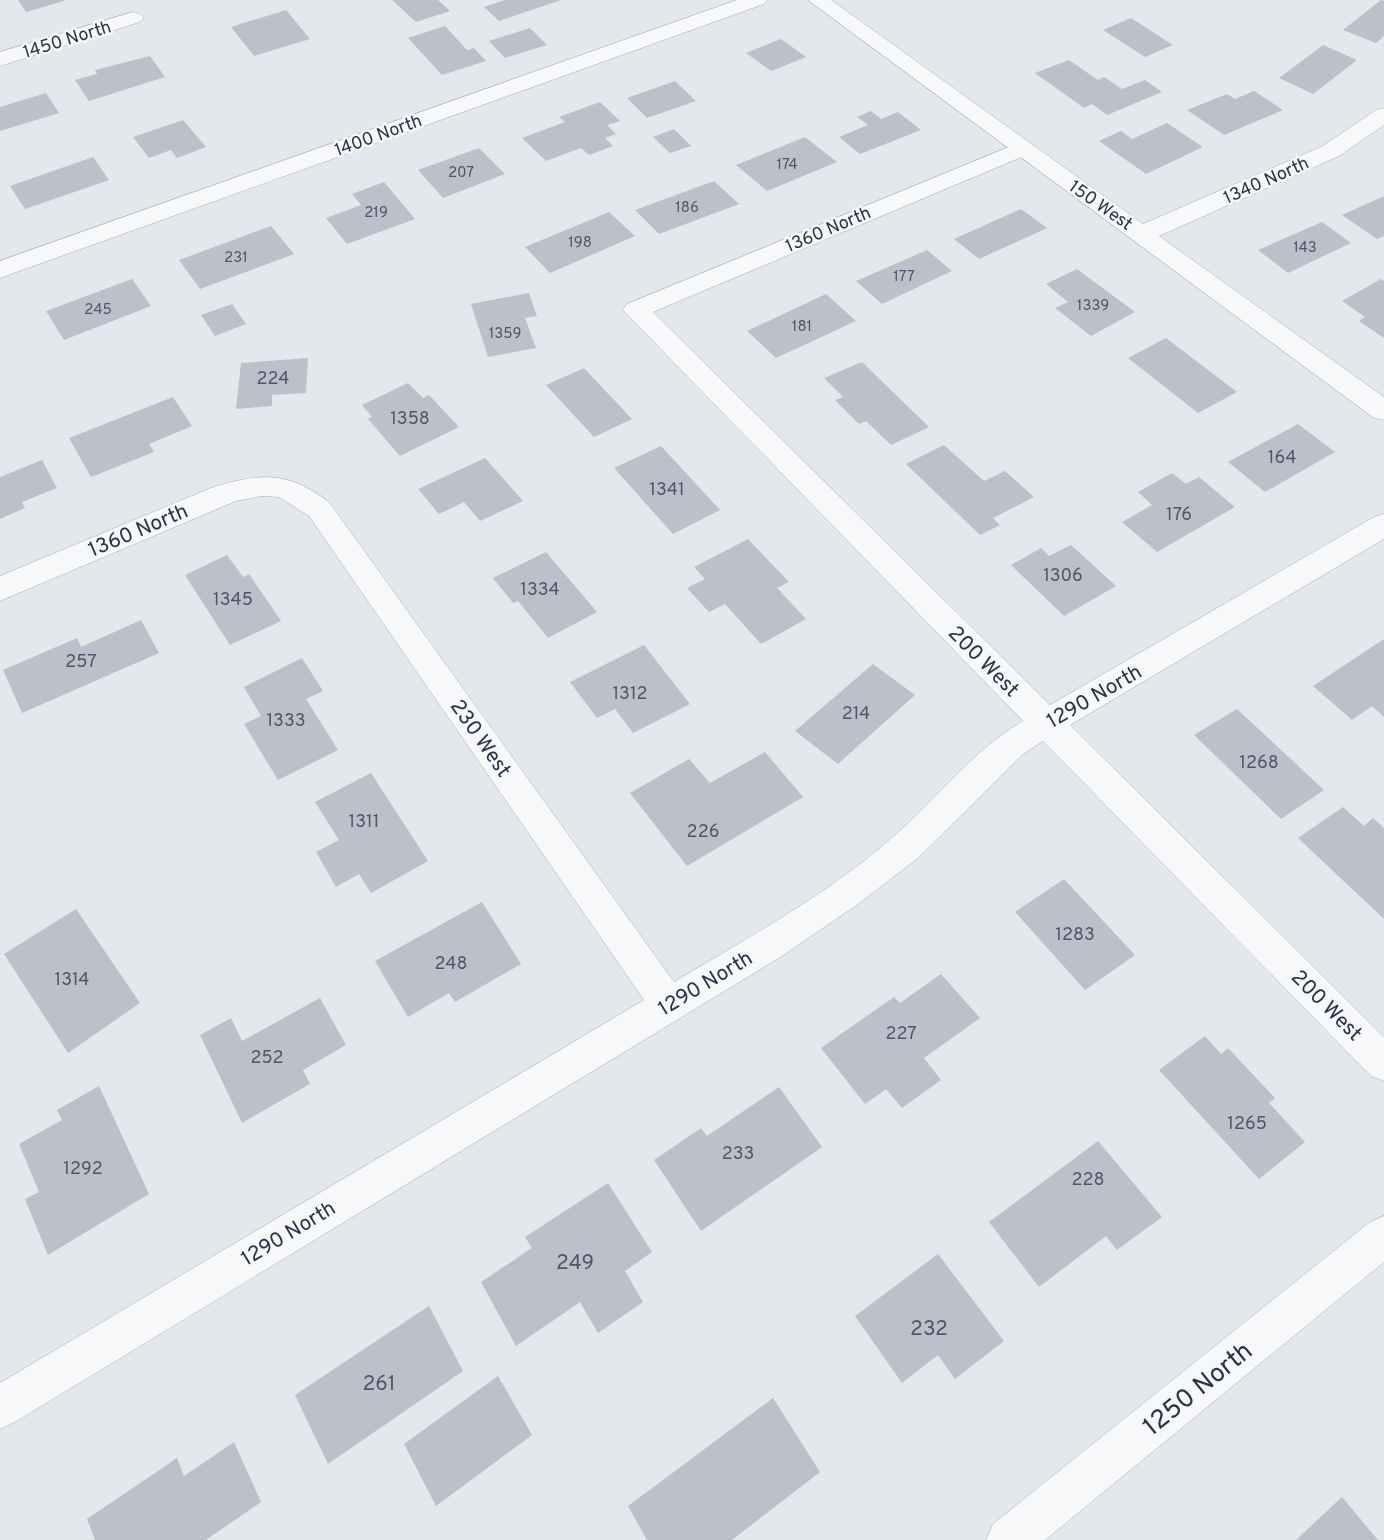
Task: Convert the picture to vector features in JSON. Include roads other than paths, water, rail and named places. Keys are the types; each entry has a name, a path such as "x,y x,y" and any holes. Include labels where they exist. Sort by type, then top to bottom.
{"street":[{"name":"1400 North","path":"0,270 757,0"},
{"name":"150 West","path":"818,0 1384,411"},
{"name":"1450 North","path":"0,59 133,18"},
{"name":"1340 North","path":"1142,234 1331,151 1384,115"},
{"name":"1360 North","path":"636,310 1021,149"},
{"name":"200 West","path":"636,310 1384,1063"},
{"name":"1360 North","path":"0,588 221,495 248,487 280,485"},
{"name":"230 West","path":"280,485 301,494 319,509 669,1005"},
{"name":"1290 North","path":"0,1407 766,946 846,893 906,847 1011,744 1384,525"},
{"name":"1250 North","path":"1009,1540 1384,1236"}]}
